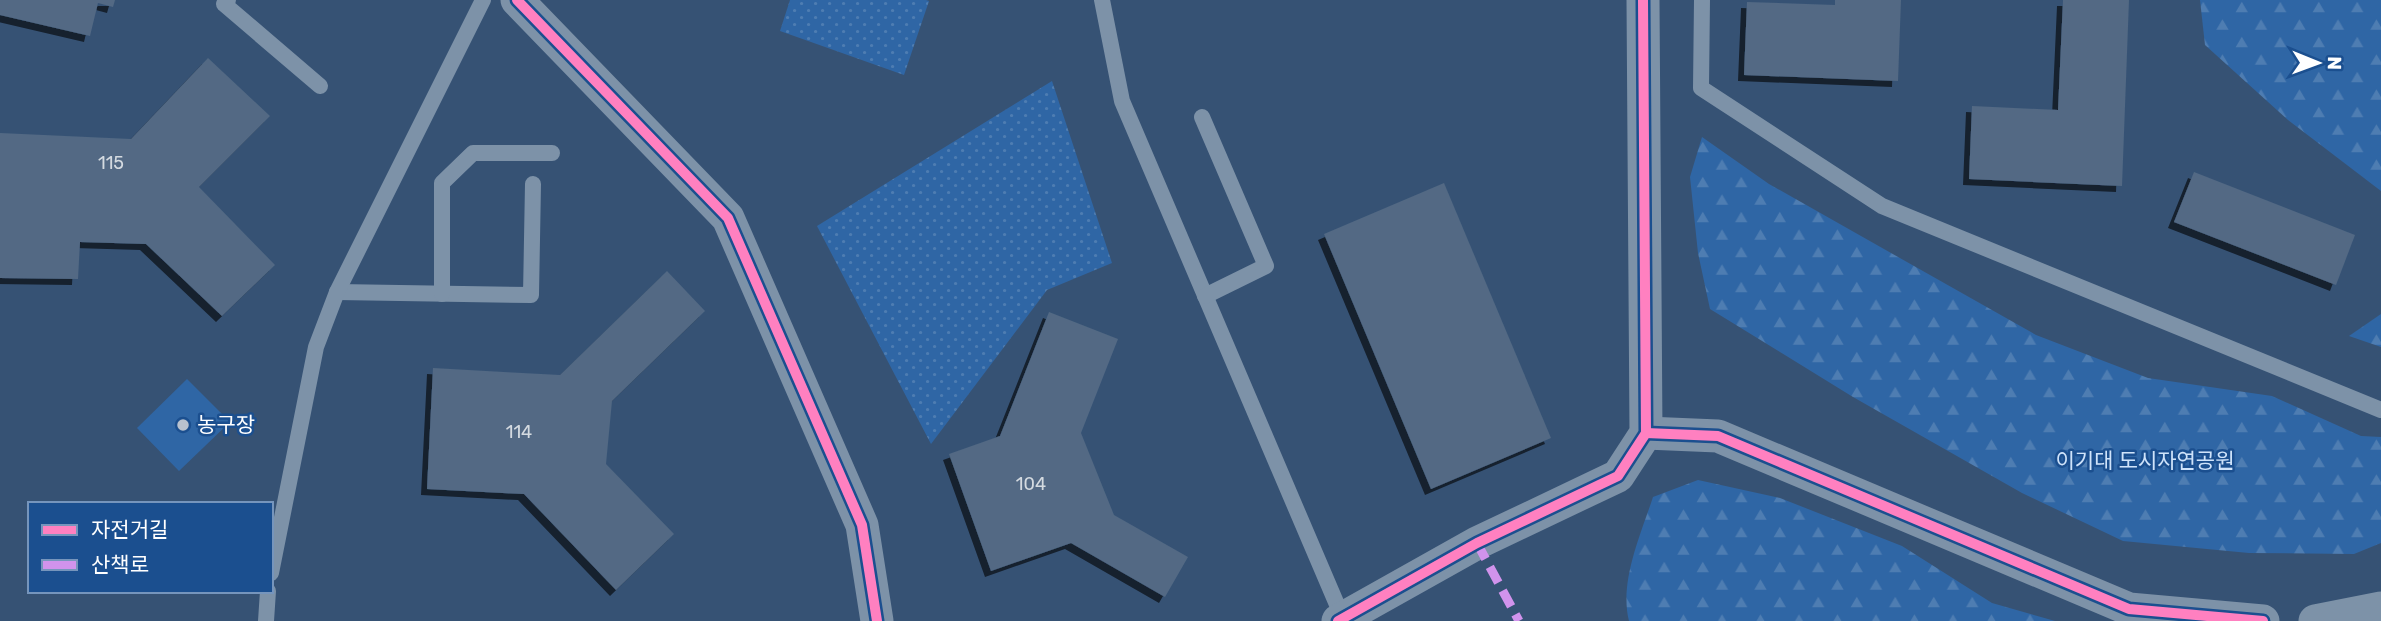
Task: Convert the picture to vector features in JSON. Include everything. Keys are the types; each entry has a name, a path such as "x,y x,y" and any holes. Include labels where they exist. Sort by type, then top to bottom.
{"street":[{"path":"517,0 728,218 862,525 877,621"},
{"path":"1342,620 1477,542 1618,476 1646,433 1643,0"},
{"path":"1646,433 1718,436 2129,609 2263,621"},
{"path":"2315,621 2381,608"}],"lane":[{"path":"228,0 225,5 320,86"},
{"path":"273,563 316,347 337,292 483,0"},
{"path":"1102,0 1122,101 1342,620"},
{"path":"1702,0 1701,88 1882,206 2381,410"},
{"path":"1202,117 1266,266 1205,296"},
{"path":"442,294 442,183 473,153 552,153"},
{"path":"337,292 531,295 533,184"},
{"path":"266,621 268,593"}],"green space":[{"path":"790,0 929,1 904,75 780,31"},
{"path":"2200,0 2381,0 2381,191 2288,120 2205,45"},
{"path":"1052,81 1112,263 1047,290 931,444 817,226"},
{"name":"이기대 도시자연공원","path":"1702,137 1769,184 2036,335 2148,378 2272,396 2361,436 2381,437 2381,543 2354,554 2249,553 2123,541 2022,493 1853,397 1710,309 1698,253 1690,177"},
{"path":"2381,314 2381,347 2349,336"},
{"name":"농구장","path":"187,379 230,422 179,471 137,428"},
{"path":"1698,480 1780,498 1902,546 1992,603 2055,621 1629,621 1629,574 1653,497"}],"building":[{"path":"0,0 115,0 113,7 98,3 90,36 0,15"},
{"path":"1835,0 1901,0 1898,81 1744,75 1747,2 1835,5"},
{"path":"2063,0 2129,0 2122,186 1969,179 1972,106 2058,110"},
{"path":"208,58 270,116 199,187 275,265 222,316 146,244 80,242 78,279 0,278 0,133 131,139"},
{"path":"2194,172 2355,235 2336,285 2174,222"},
{"path":"1444,183 1551,438 1431,489 1324,234"},
{"path":"667,271 705,311 612,401 606,464 674,534 616,590 524,494 427,489 433,368 560,375"},
{"path":"1049,312 1118,339 1081,433 1114,515 1188,557 1165,597 1071,543 991,571 949,454 1000,436"}],"marked path":[{"path":"1477,543 1519,621"}],"cycle path":[{"path":"517,0 728,218 862,525 877,621"},
{"path":"1338,621 1477,543 1618,476 1646,433 1643,0"},
{"path":"1646,433 1718,436 2129,609 2263,621"}],"place":[{"name":"농구장","path":"183,425"}]}
